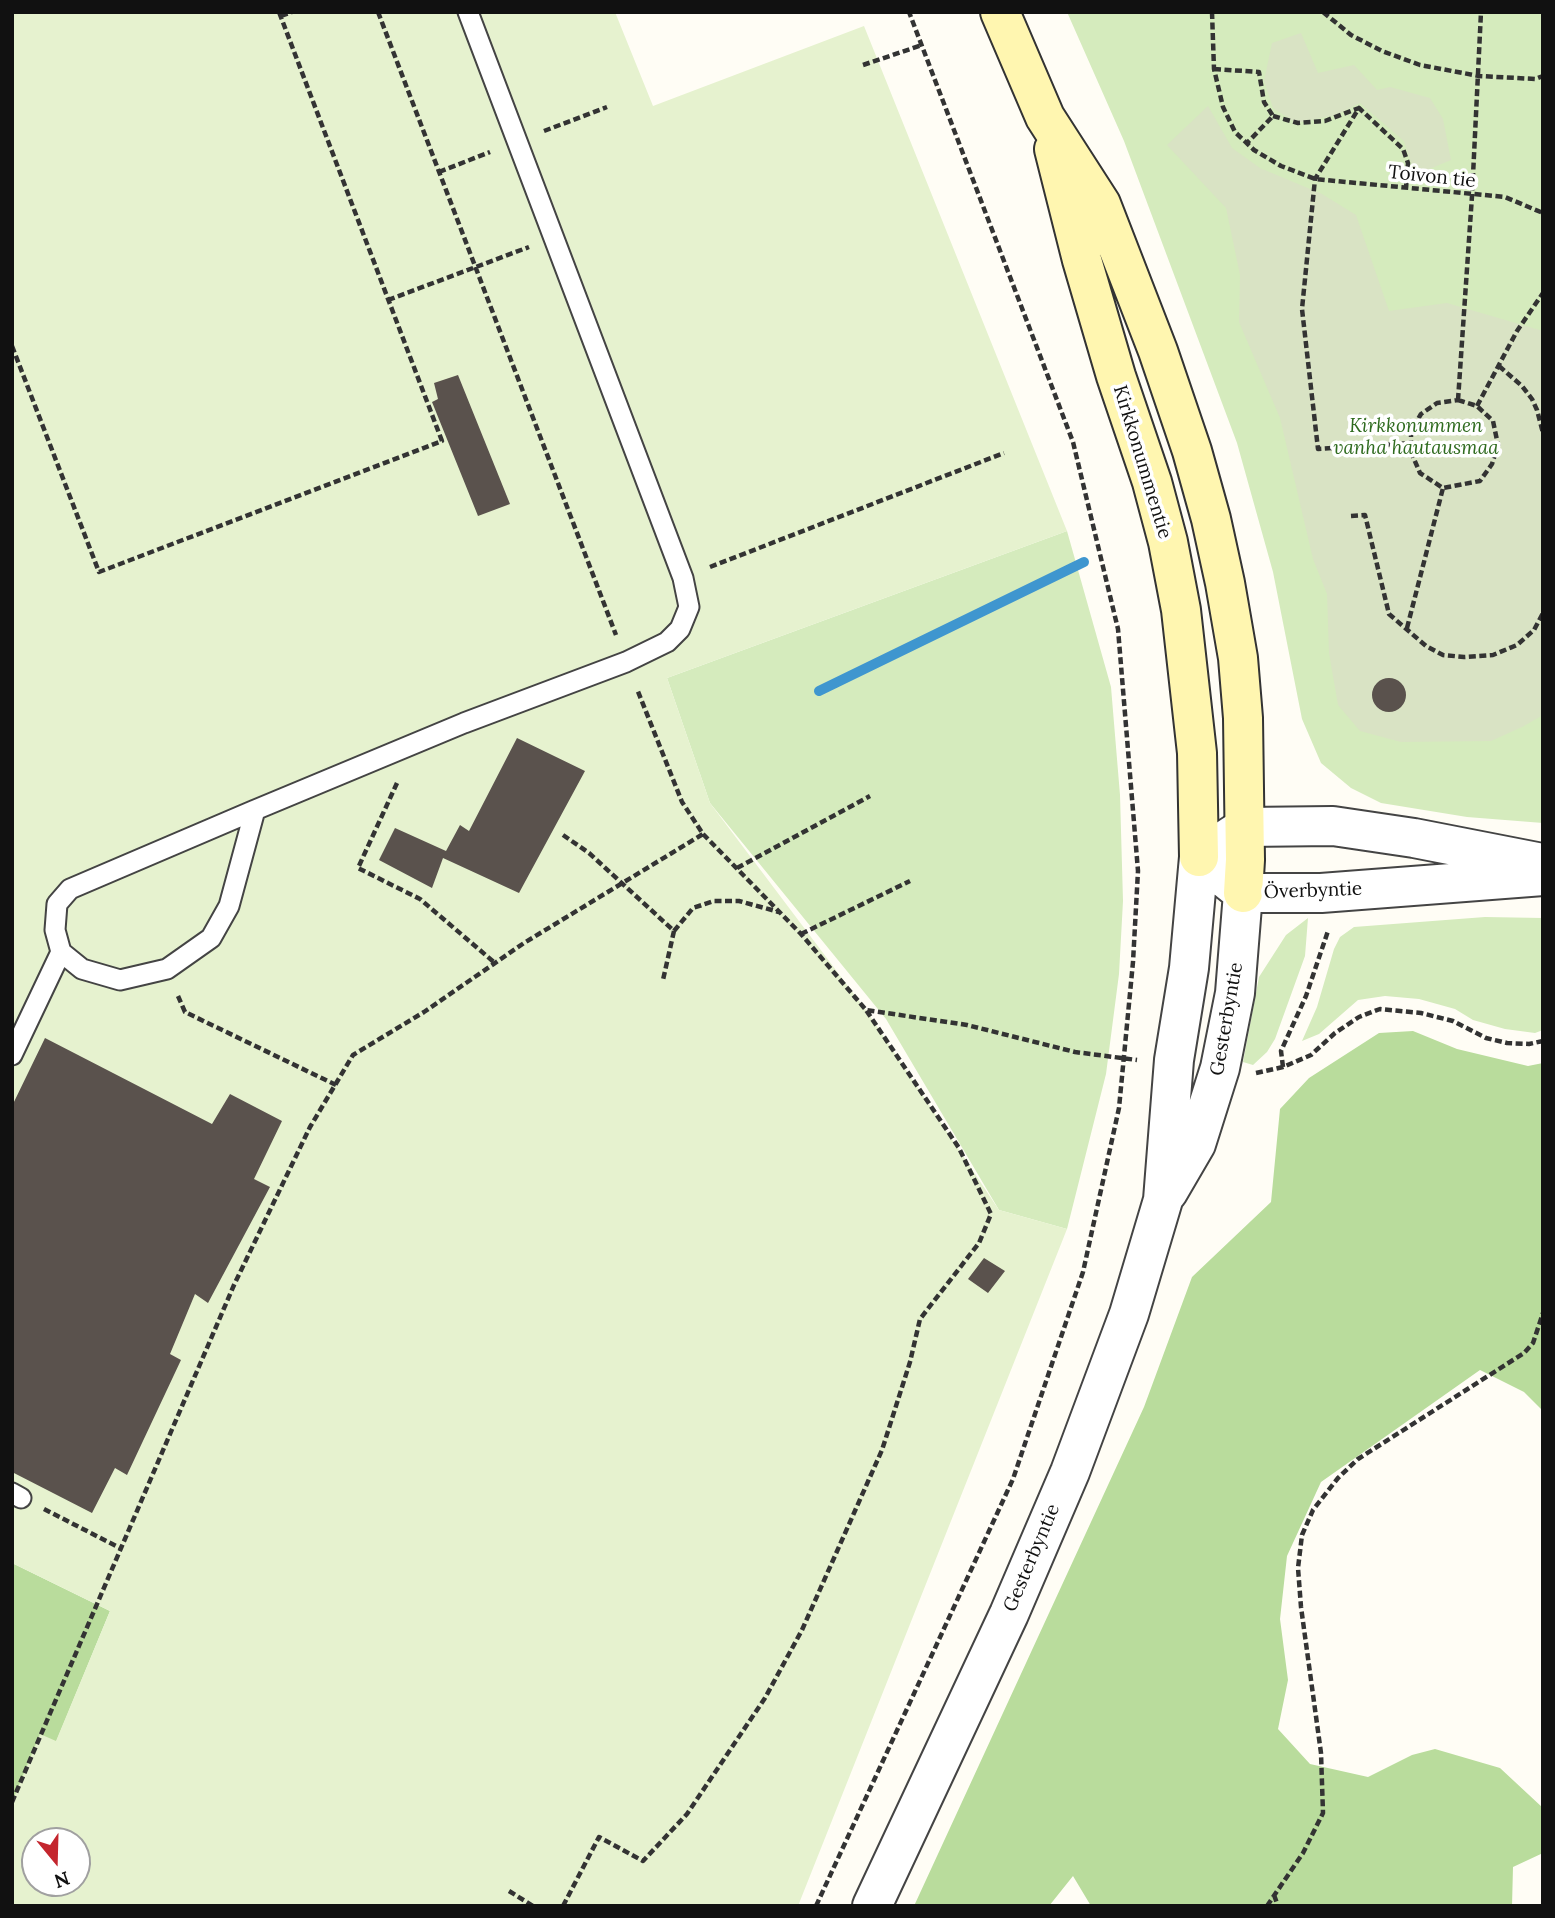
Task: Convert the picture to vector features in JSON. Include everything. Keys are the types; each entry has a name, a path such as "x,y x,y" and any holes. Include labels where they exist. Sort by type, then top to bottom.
{"main road":[{"name":"Kirkkonummentie","path":"1000,12 1045,117 1085,273 1152,482 1168,542 1181,610 1197,754 1199,857"},
{"name":"Kirkkonummentie","path":"1045,117 1101,204 1154,338 1192,451 1226,583 1238,658 1243,718 1245,827"},
{"name":"Gesterbyntie","path":"1243,893 1245,827"}],"street":[{"path":"1199,857 1245,827 1333,826 1414,838 1543,863"},
{"name":"Överbyntie","path":"1199,857 1243,893 1321,893 1543,876"},
{"name":"Gesterbyntie","path":"872,1906 1009,1614 1070,1472 1129,1314 1163,1200 1174,1060 1188,968 1199,857"},
{"name":"Gesterbyntie","path":"1163,1200 1196,1144 1220,1068 1235,993 1243,893"}],"lane":[{"path":"255,810 229,906 211,938 167,969 120,980 82,969 61,952 55,930 57,904 70,889 255,810 416,743 626,662 667,642 680,629 689,607 684,578 468,12"},
{"path":"12,1055 61,952"}],"path":[{"path":"12,346 99,572 442,441 280,14 292,12"},
{"path":"378,12 682,802 703,834 801,934 866,1010 959,1148 991,1214 979,1243 920,1319 910,1363 882,1450 802,1630 765,1698 687,1814 643,1861 599,1837 563,1906"},
{"path":"816,1906 1013,1479 1083,1272 1119,1108 1138,871 1118,629 1073,442 909,12"},
{"path":"1212,12 1214,69 1223,107 1235,132 1247,144 1273,116"},
{"path":"1323,12 1351,35 1382,51 1420,65 1479,76 1535,79 1543,76"},
{"path":"1458,400 1481,12"},
{"path":"863,65 922,45"},
{"path":"1214,69 1259,72 1264,102 1273,116 1298,123 1325,121 1359,108"},
{"path":"1359,108 1315,179 1302,309 1318,449 1411,443"},
{"path":"1359,108 1403,149 1408,163 1406,188"},
{"name":"Toivon tie","path":"1247,144 1281,166 1315,179 1505,197 1543,213"},
{"path":"388,300 553,238"},
{"path":"1477,406 1517,331 1543,293"},
{"path":"1499,366 1522,386 1532,399 1543,433"},
{"path":"1458,400 1477,406 1493,421 1497,445 1492,464 1480,481 1443,488 1420,473 1411,452 1411,431 1421,414 1437,403 1458,400"},
{"path":"684,578 1004,453"},
{"path":"1407,628 1443,488"},
{"path":"1351,516 1365,515 1389,614 1426,646 1443,656 1493,655 1517,645 1534,629 1543,613"},
{"path":"416,743 358,868 420,899 495,963"},
{"path":"737,868 870,796"},
{"path":"12,1802 234,1285 310,1127 353,1055 703,834"},
{"path":"563,835 589,853 674,931"},
{"path":"801,934 910,881"},
{"path":"663,980 674,931 693,908 714,901 739,901 779,912"},
{"path":"1331,928 1325,933 1306,996 1281,1051 1283,1068 1311,1055 1335,1033 1359,1017 1380,1009 1421,1013 1453,1021 1486,1038 1507,1043 1529,1044 1543,1041"},
{"path":"167,969 185,1012 336,1084"},
{"path":"866,1010 967,1026 1075,1052 1124,1060"},
{"path":"1267,1906 1303,1853 1323,1813 1321,1753 1297,1568 1302,1535 1313,1510 1338,1478 1358,1459 1524,1353 1533,1343 1543,1313"},
{"path":"17,1496 120,1548"},
{"path":"509,1891 533,1906"},
{"path":"1275,1895 1278,1906"}],"green space":[{"path":"12,12 615,12 653,106 864,26 1067,531 667,678 710,803 866,1010 999,1210 1067,1229 798,1906 12,1906 12,1802 40,1734 56,1741 110,1611 12,1563"},
{"path":"1067,12 1543,12 1543,823 1467,817 1381,803 1351,788 1321,763 1302,719 1273,572 1237,443 1124,141"},
{"path":"1301,33 1318,73 1354,65 1377,90 1390,87 1430,98 1443,119 1451,160 1415,175 1404,141 1360,103 1336,115 1296,123 1273,108 1264,81 1272,43"},
{"name":"Kirkkonummen vanha hautausmaa","path":"1208,106 1232,148 1260,168 1322,194 1356,215 1389,311 1447,303 1543,331 1543,715 1522,727 1491,741 1401,742 1360,731 1338,705 1329,653 1327,594 1313,559 1280,418 1239,322 1240,275 1226,208 1167,145"},
{"path":"1067,531 1111,687 1120,795 1123,901 1119,974 1106,1074 1067,1229 999,1210 886,1019 710,803 667,678"},
{"path":"1485,917 1543,918 1543,1030 1535,1033 1505,1029 1473,1020 1455,1009 1419,999 1385,996 1358,1000 1319,1034 1302,1041 1317,1007 1334,949 1340,937 1354,927"},
{"path":"1308,918 1305,956 1275,1039 1267,1052 1253,1065 1243,1062 1259,977 1286,935"},
{"path":"1413,1031 1457,1049 1528,1066 1543,1063 1543,1411 1524,1392 1480,1370 1321,1482 1287,1556 1280,1619 1288,1680 1278,1729 1310,1764 1368,1777 1412,1755 1435,1749 1500,1768 1543,1808 1543,1853 1513,1867 1512,1906 1091,1906 1073,1876 1049,1906 914,1906 1144,1407 1192,1277 1271,1202 1280,1109 1309,1078 1379,1033"},
{"path":"12,1563 110,1611 56,1742 144,1868 91,1883 91,1827 21,1827 21,1897 43,1897 12,1906"}],"building":[{"path":"458,375 510,504 478,516 432,402 438,399 434,383"},
{"path":"1389,678 1401,683 1406,695 1401,707 1389,712 1377,707 1372,695 1377,683"},
{"path":"517,738 585,771 519,893 443,858 432,888 379,860 395,828 446,851 460,825 469,831"},
{"path":"45,1038 212,1124 230,1094 282,1121 254,1179 270,1187 208,1303 195,1294 170,1354 181,1360 127,1475 115,1468 92,1513 12,1472 12,1106"},
{"path":"984,1258 1005,1271 988,1293 968,1279"}],"waterway":[{"path":"819,691 1084,562"}]}
